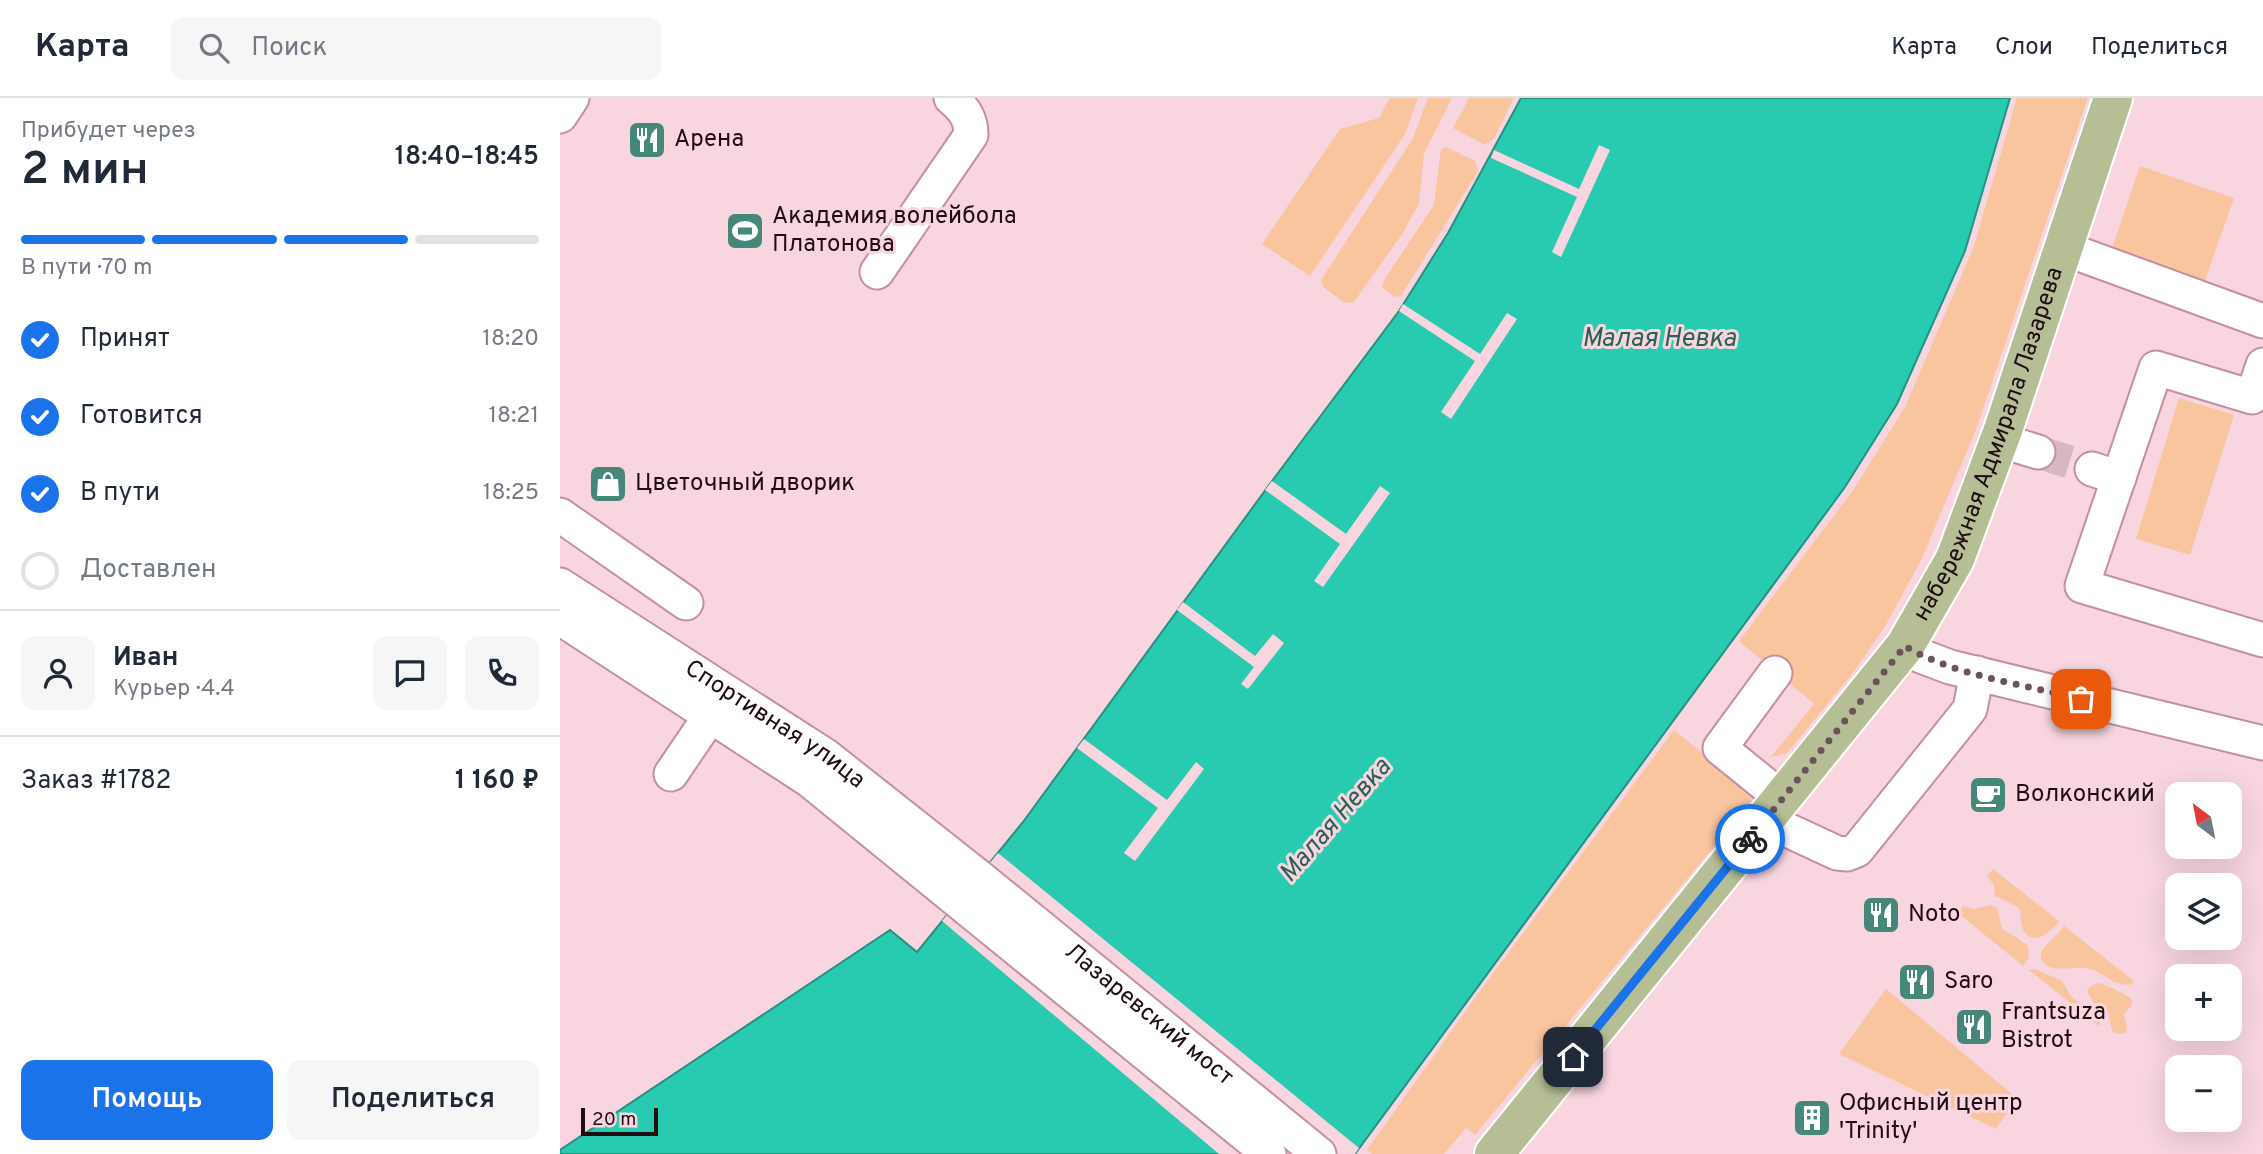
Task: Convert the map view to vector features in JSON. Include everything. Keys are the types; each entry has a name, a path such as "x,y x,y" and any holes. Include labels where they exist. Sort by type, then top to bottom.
{"main road":[{"name":"набережная Адмирала Лазарева","path":"1494,1154 1905,646 1955,559 1999,440 2113,98"}],"street":[{"path":"560,116 572,98"},
{"path":"877,272 971,135 971,122 964,109 951,98"},
{"path":"2063,248 2263,321"},
{"path":"2263,365 2252,397 2156,368 2105,474 2082,586 2263,639"},
{"path":"1999,440 2038,452"},
{"path":"560,515 691,594 657,647"},
{"name":"Спортивная улица","path":"560,585 826,756 968,889"},
{"name":"Спортивная улица","path":"560,618 809,780 968,889"},
{"path":"1905,646 1937,663 2263,743"},
{"path":"1775,673 1720,748 1774,810 1837,853 1847,854 1857,850 1970,709 1977,673"},
{"path":"671,774 711,715"},
{"name":"Лазаревский мост","path":"968,889 1269,1154"},
{"name":"Лазаревский мост","path":"968,889 1319,1154"}],"shaded area":[{"path":"1390,98 1418,98 1405,134 1310,276 1262,244 1340,129 1379,118"},
{"path":"1428,98 1452,98 1424,153 1419,203 1403,233 1354,302 1345,303 1323,287 1321,280 1412,140"},
{"path":"1469,98 1514,98 1494,138 1485,145 1453,128"},
{"path":"2017,98 2088,98 1977,427 1922,558 1886,625 1852,674 1787,753 1771,757 1814,704 1739,641 1852,492 1905,407 1973,249"},
{"path":"1446,147 1475,161 1478,171 1401,296 1395,297 1382,287 1434,205 1441,149"},
{"path":"2140,166 2234,198 2203,286 2110,254"},
{"path":"2179,398 2234,415 2190,555 2136,539"},
{"path":"1674,730 1755,797 1475,1135 1466,1128 1444,1154 1372,1154 1367,1150 1475,998"},
{"path":"1993,869 2059,921 2056,925 2036,938 2027,935 2018,907 1995,896 1994,885 1987,876"},
{"path":"1990,905 1997,908 2002,929 2028,946 2029,957 2023,966 1958,913 1963,906 1973,909"},
{"path":"2064,926 2134,981 2132,984 2115,982 2087,968 2052,968 2046,965 2042,961 2042,951"},
{"path":"2035,969 2062,981 2072,998 2096,1013 2101,1020 2099,1026 2029,970"},
{"path":"2098,983 2132,1000 2132,1005 2124,1014 2127,1028 2125,1033 2112,1031 2108,1011 2093,1002 2087,991"},
{"path":"1886,989 2017,1098 1996,1129 1839,1054"}],"water":[{"name":"Малая Невка","path":"1521,98 2010,98 1965,251 1897,404 1845,487 1355,1154 560,1154 560,1150 890,930 917,952 1023,822 1399,311 1448,233"}],"pier":[{"path":"1599,145 1610,150 1561,257 1552,252 1577,197 1491,158 1494,150 1579,189"},
{"path":"1403,304 1480,354 1507,313 1517,319 1451,419 1441,412 1475,361 1399,311"},
{"path":"1272,481 1346,534 1380,486 1390,493 1323,587 1314,581 1340,544 1265,490"},
{"path":"1183,602 1255,656 1273,634 1284,643 1248,689 1241,684 1254,667 1177,610"},
{"path":"1084,739 1167,800 1196,762 1204,769 1135,861 1124,853 1158,808 1077,748"},
{"path":"998,853 1359,1148 1355,1154 1219,1154 942,921"}],"tunnel":[{"path":"2038,452 2092,469"}],"way so far":[{"path":"1750,839 1905,646 1921,656 1950,667 2081,699"}],"place":[{"name":"Арена","path":"647,140"},
{"name":"Академия волейбола Платонова","path":"745,231"},
{"name":"Цветочный дворик","path":"608,484"},
{"name":"Волконский","path":"1988,795"},
{"name":"Noto","path":"1881,915"},
{"name":"Saro","path":"1917,982"},
{"name":"Frantsuza Bistrot","path":"1974,1027"},
{"name":"Офисный центр 'Trinity'","path":"1812,1118"}],"route":[{"path":"1573,1057 1750,839"}]}
